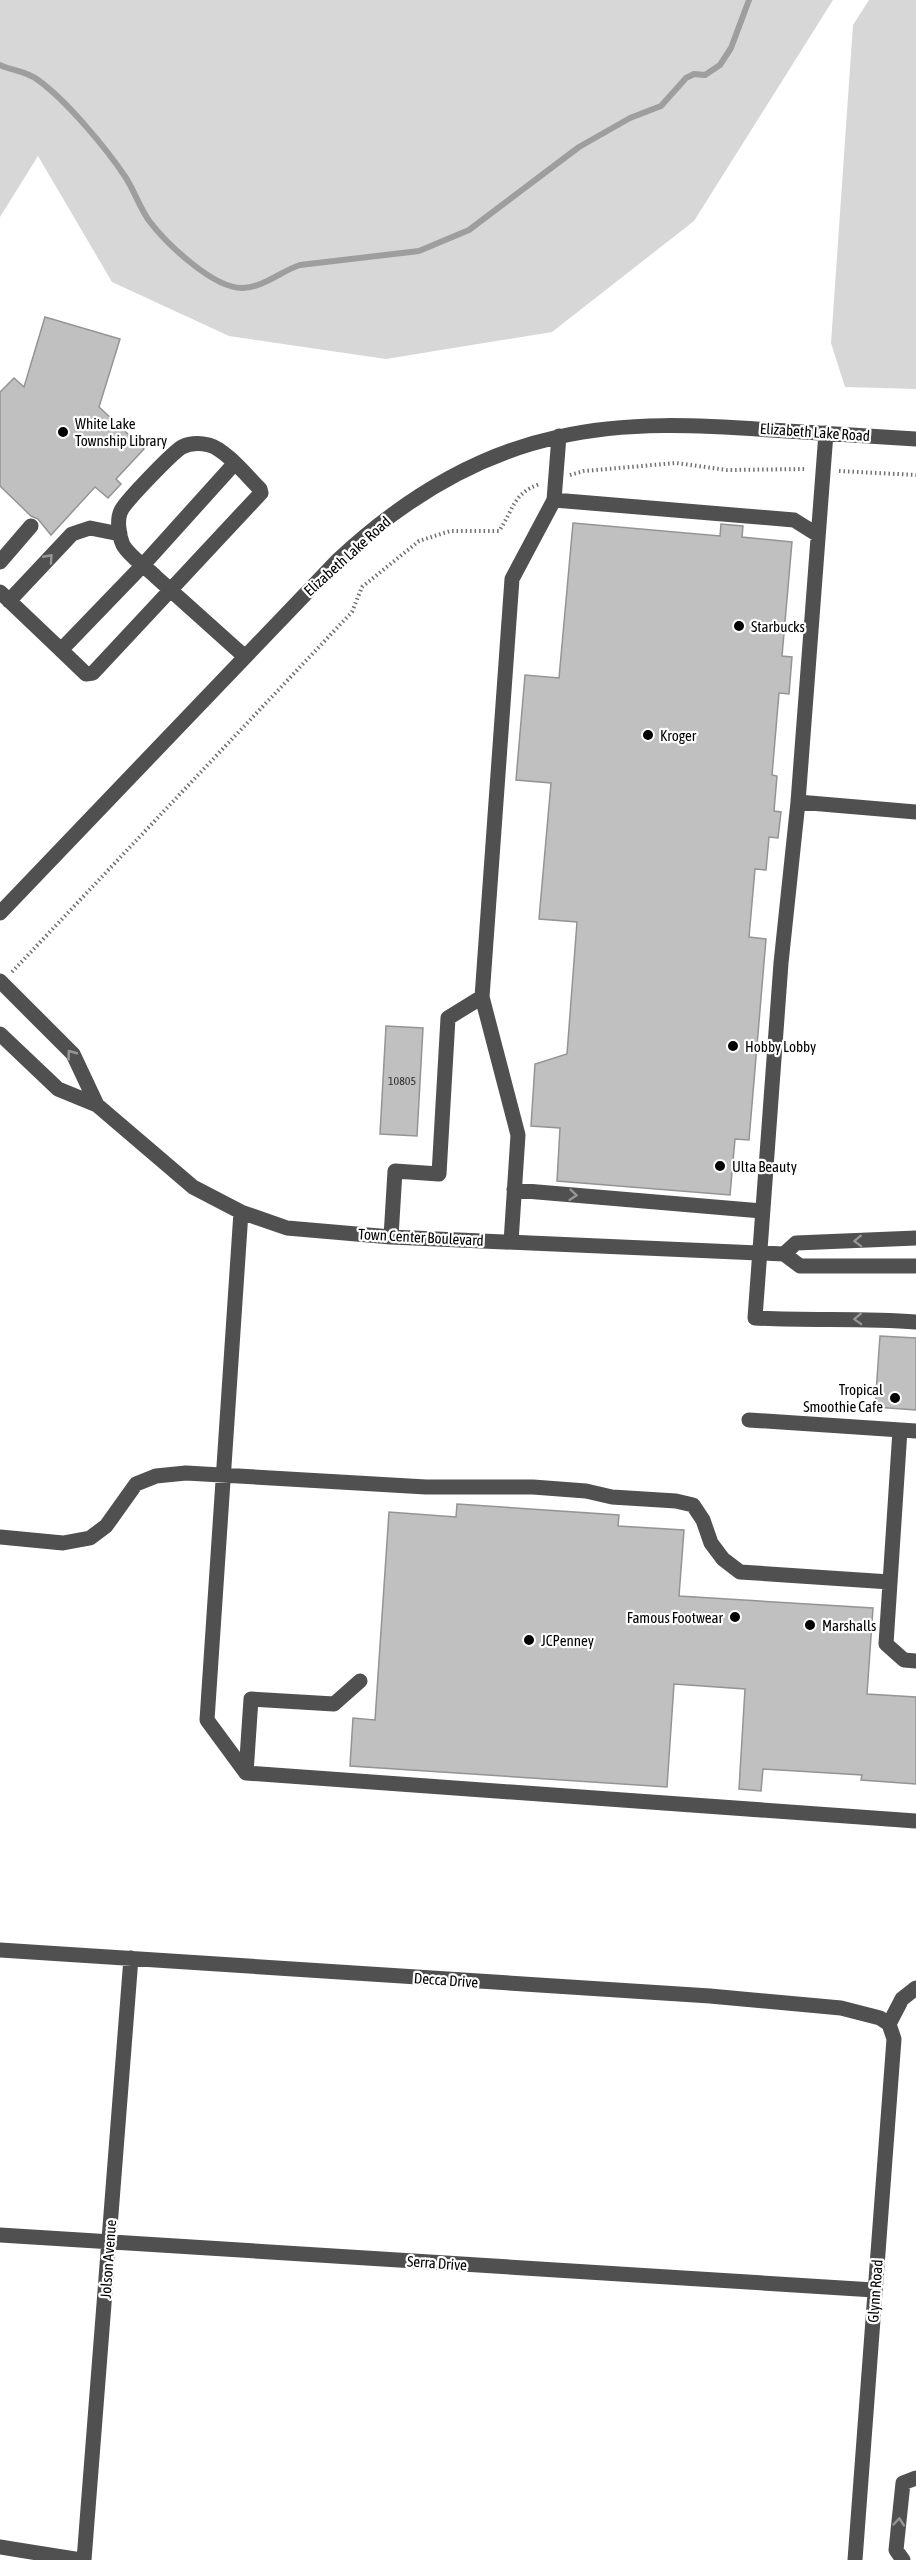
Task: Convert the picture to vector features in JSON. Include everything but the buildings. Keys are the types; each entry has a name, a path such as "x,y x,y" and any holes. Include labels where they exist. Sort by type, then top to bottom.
{"street":[{"name":"Elizabeth Lake Road","path":"0,913 338,560 380,523 445,481 490,459 559,436 595,431 671,425 916,439"},
{"path":"826,433 798,802 781,963 755,1318 812,1321 866,1318 916,1322"},
{"path":"511,1242 518,1135 482,997 512,579 554,500 559,436"},
{"path":"120,534 90,528 72,534 5,596 86,674 93,673 170,590 261,493 260,489 234,464 211,445 192,444 183,447 122,509 119,523 120,534 128,551 170,590 244,656"},
{"path":"61,650 143,565 234,464"},
{"path":"554,500 794,520 818,535"},
{"path":"0,562 31,526"},
{"path":"798,802 916,812"},
{"name":"Town Center Boulevard","path":"1,982 73,1054 97,1106"},
{"path":"390,1236 395,1171 439,1174 448,1018 482,997"},
{"name":"Town Center Boulevard","path":"0,1035 58,1089 97,1106 193,1187 241,1212 287,1228 390,1236 758,1255 784,1254 796,1244 916,1237"},
{"path":"514,1190 762,1211"},
{"path":"241,1212 207,1720 246,1773 916,1821"},
{"path":"915,1266 916,1237"},
{"name":"Town Center Boulevard","path":"784,1254 800,1266 915,1266"},
{"path":"749,1420 916,1431"},
{"path":"900,1430 886,1644 904,1660 916,1661"},
{"path":"0,1537 63,1543 90,1538 106,1526 136,1484 156,1476 224,1474 426,1487 533,1487 586,1491 612,1497 676,1500 693,1505 703,1520 711,1543 723,1559 740,1572 890,1582"},
{"path":"246,1773 251,1699 334,1704 360,1681"},
{"name":"Decca Drive","path":"0,1950 710,1996 841,2008 880,2018 889,2024"},
{"name":"Jolson Avenue","path":"82,2560 131,1958"},
{"path":"889,2024 902,1999 916,1988"},
{"name":"Glynn Road","path":"855,2560 894,2039 889,2024"},
{"name":"Serra Drive","path":"0,2235 874,2290"},
{"path":"903,2560 896,2550 909,2480"},
{"path":"0,2547 82,2560"}],"path":[{"path":"1,982 352,612 362,587 419,541 450,531 499,531 511,513 518,495 526,489 584,471 676,463 727,470 786,468 916,475"}],"shaded area":[{"path":"0,0 833,0 694,221 552,332 386,359 229,336 112,282 38,156 0,217"},
{"path":"869,0 916,0 916,389 845,387 831,343 853,25"}],"waterway":[{"path":"0,65 33,77 73,112 118,166 143,212 167,242 218,281 242,288 258,285 300,265 419,251 469,230 579,147 630,118 661,106 686,78 694,74 705,75 720,65 731,48 749,0"}],"place":[{"name":"White Lake Township Library","path":"63,432"},
{"name":"Starbucks","path":"739,626"},
{"name":"Kroger","path":"648,735"},
{"name":"Hobby Lobby","path":"733,1046"},
{"name":"Ulta Beauty","path":"720,1166"},
{"name":"Tropical Smoothie Cafe","path":"895,1398"},
{"name":"Famous Footwear","path":"735,1617"},
{"name":"Marshalls","path":"810,1625"},
{"name":"JCPenney","path":"529,1640"}]}
